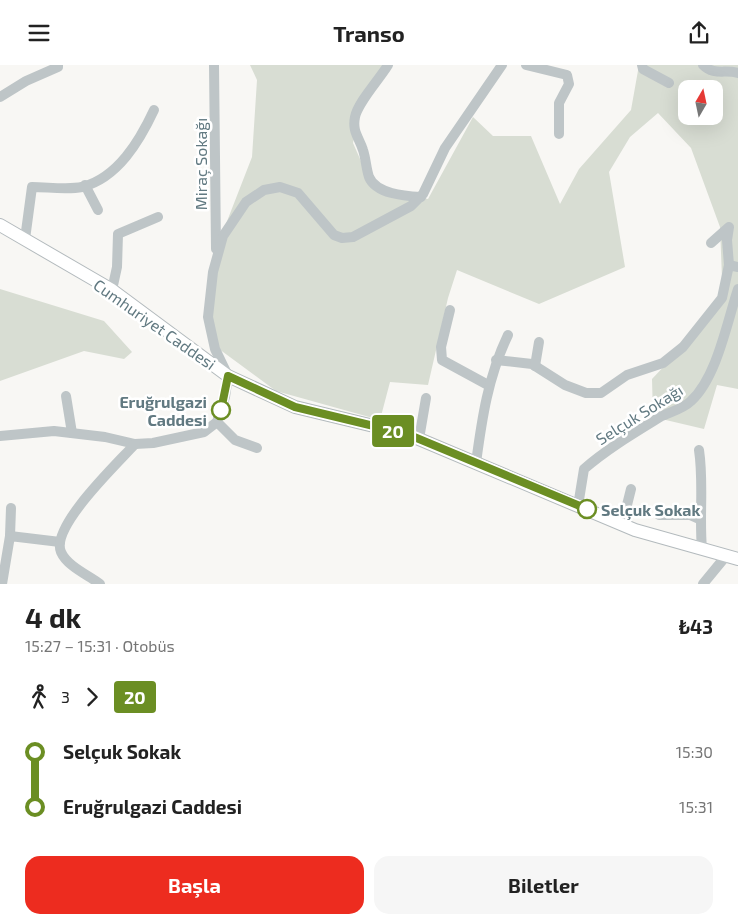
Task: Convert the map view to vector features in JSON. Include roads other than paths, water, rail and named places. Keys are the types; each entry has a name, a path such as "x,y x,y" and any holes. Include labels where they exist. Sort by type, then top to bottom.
{"main road":[{"name":"Cumhuriyet Caddesi","path":"0,225 112,290 228,376 295,407 407,434 622,525 732,558"}],"street":[{"path":"0,97 26,81 58,67 58,65"},
{"name":"Miraç Sokağı","path":"214,65 216,263"},
{"path":"388,65 355,115 353,131 362,149 369,178 375,185 384,190 407,196 421,197"},
{"path":"0,436 54,431 105,437 135,444 153,443 204,432 217,422 225,397 228,376 215,349 208,317 216,263 224,236 246,203 264,190 280,187 298,193 334,235 342,238 352,237 411,206 421,197 445,148 502,65"},
{"path":"526,65 567,75 569,84 559,103 559,134"},
{"path":"642,65 642,69 654,77 669,83"},
{"path":"703,65 709,71 717,73 732,71 738,73"},
{"path":"25,239 32,187 85,185 110,172 140,139 154,110"},
{"path":"85,185 98,209"},
{"path":"112,290 117,267 118,234 158,217"},
{"path":"496,360 534,366 565,385 586,393 601,393 627,375 663,363 683,347 722,297 733,266 727,240 729,227 711,243"},
{"name":"Selçuk Sokağı","path":"578,506 584,469 596,459 662,416 690,402 705,384 718,352 738,289"},
{"path":"450,310 441,347 442,360 488,385"},
{"path":"476,463 488,385 496,360 508,335"},
{"path":"534,366 539,342"},
{"path":"66,396 72,433"},
{"path":"419,439 426,398"},
{"path":"217,422 235,440 257,448"},
{"path":"100,584 66,560 60,551 60,542 64,528 87,497 135,444"},
{"path":"699,450 702,468 699,519 702,549"},
{"path":"622,525 631,489"},
{"path":"2,584 10,536 11,508"},
{"path":"659,515 690,515 699,519"},
{"path":"10,536 60,542"},
{"path":"702,584 732,558"}],"place":[{"name":"Eruğrulgazi Caddesi","path":"221,410"},
{"name":"Selçuk Sokak","path":"587,509"}]}
